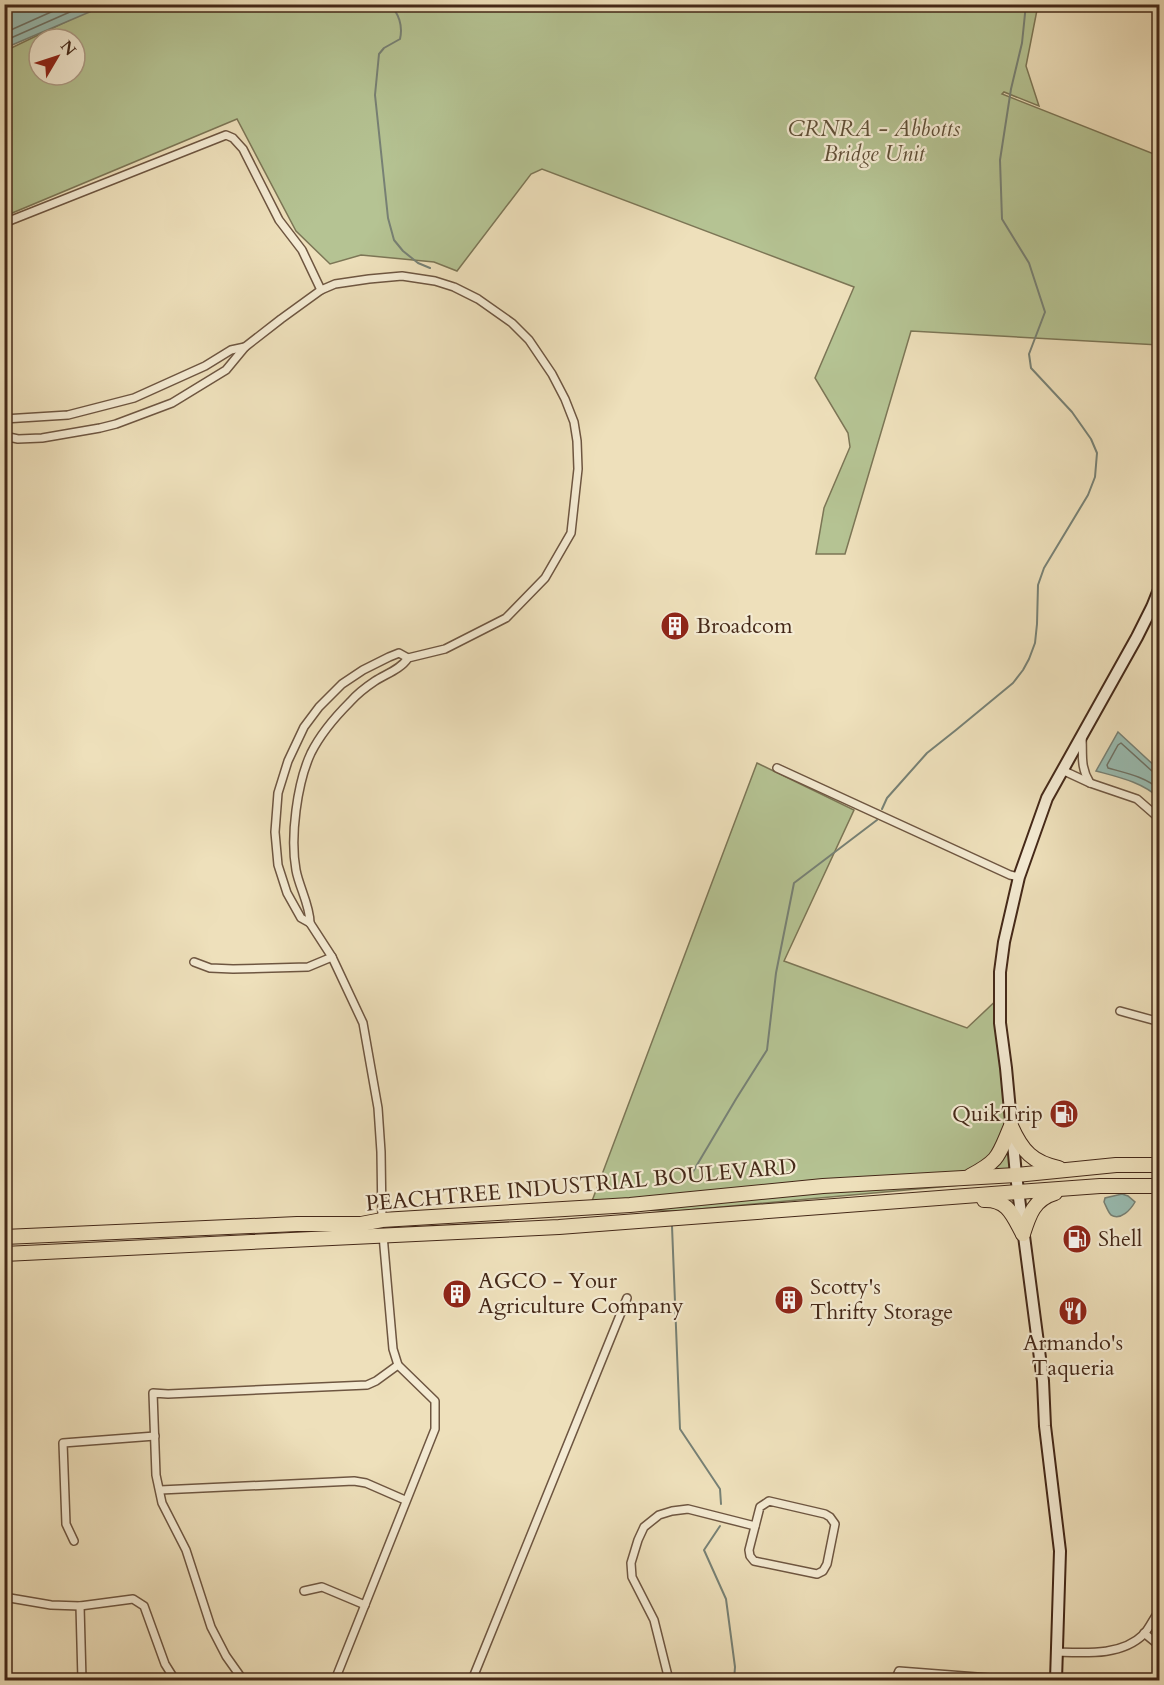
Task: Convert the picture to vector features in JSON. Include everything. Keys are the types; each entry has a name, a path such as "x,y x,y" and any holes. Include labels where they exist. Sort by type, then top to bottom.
{"highway":[{"path":"1011,1126 1018,1143 1031,1157 1046,1165 1073,1170"},
{"path":"967,1178 990,1165 999,1155 1011,1126"},
{"name":"PEACHTREE INDUSTRIAL BOULEVARD","path":"4,1237 297,1224 361,1224 382,1220 572,1209 823,1186 1016,1175 1116,1165 1160,1165"},
{"name":"PEACHTREE INDUSTRIAL BOULEVARD","path":"4,1254 559,1227 1067,1188 1160,1186"},
{"path":"1023,1234 1030,1212 1040,1199 1067,1188"},
{"path":"956,1196 973,1201 993,1200 1003,1204 1011,1212 1023,1234"}],"main road":[{"path":"1056,1680 1060,1551 1000,1023 1000,972 1004,942 1019,877 1047,798 1137,637 1160,586"}],"street":[{"path":"4,223 226,135 233,138 243,149 279,220 302,250 321,290"},
{"path":"4,436 18,439 42,438 100,428 172,403 226,370 245,347 321,290 335,284 402,276 435,281 454,287 478,300 512,324 529,340 552,374 574,422 578,469 571,533 545,578 501,622 445,648 408,658 399,654 389,657 342,684 304,727 288,761 278,793 275,832 278,865 287,893 302,918 310,922 332,957 363,1023 378,1108 382,1220 393,1348 398,1365 435,1401 435,1429 335,1680"},
{"path":"4,419 68,415 134,398 205,366 231,350 245,347"},
{"path":"310,922 310,914 296,868 294,822 299,792 312,752 330,725 350,702 373,682 404,664 408,658"},
{"path":"1082,737 1084,774 1090,783"},
{"path":"777,768 1010,875 1019,877"},
{"path":"1062,770 1090,783 1137,799 1160,819"},
{"path":"194,962 210,968 308,967 332,957"},
{"path":"1120,1011 1160,1022"},
{"path":"472,1680 627,1298"},
{"path":"243,1680 226,1656 211,1627 186,1550 162,1503 156,1475 153,1393 367,1385 398,1365"},
{"path":"74,1541 66,1524 63,1443 155,1436"},
{"path":"160,1490 354,1481 366,1483 405,1500"},
{"path":"769,1501 830,1517 835,1524 824,1571 817,1574 754,1561 749,1550 755,1526 760,1507 769,1501"},
{"path":"669,1680 654,1620 632,1577 631,1563 644,1527 659,1515 688,1509 755,1526"},
{"path":"304,1591 322,1587 365,1605"},
{"path":"4,1597 51,1605 80,1606 133,1599 144,1606 165,1664 175,1680"},
{"path":"80,1606 82,1680"},
{"path":"1058,1652 1113,1651 1144,1633 1160,1610"},
{"path":"1144,1633 1160,1646"},
{"path":"894,1680 899,1671 1016,1680"}],"green space":[{"name":"CRNRA - Abbotts Bridge Unit","path":"106,5 1038,5 1026,66 1039,106 1004,92 1002,94 1159,156 1159,345 911,331 845,554 816,554 824,508 850,447 848,433 815,378 854,287 542,169 531,174 457,271 434,262 361,255 330,264 296,231 237,119 5,216 5,51 27,40 27,87 87,87 87,27 55,27"},
{"path":"757,763 854,810 784,961 967,1028 1002,995 1015,1180 678,1211 589,1209"}],"water":[{"path":"5,4 106,4 54,27 27,27 27,39 5,48"},
{"path":"1118,732 1159,770 1159,798 1137,784 1096,771"},
{"path":"1122,1194 1135,1202 1122,1215 1111,1215 1104,1202 1105,1198"}],"waterway":[{"path":"389,4 398,16 401,34 400,39 384,48 379,54 375,95 388,218 394,240 403,251 418,263 430,268"},
{"path":"882,809 887,798 927,753 1013,683 1023,670 1035,643 1038,585 1044,568 1088,495 1095,477 1097,453 1091,439 1072,412 1031,368 1029,354 1045,312 1029,263 1002,219 1000,160 1011,89 1022,43 1026,4"},
{"path":"691,1175 767,1050 776,973 794,883 877,820"},
{"path":"672,1226 680,1429 720,1489 721,1504"},
{"path":"720,1526 704,1550 726,1599 735,1667 734,1680"}],"place":[{"name":"Broadcom","path":"675,626"},
{"name":"QuikTrip","path":"1064,1114"},
{"name":"Shell","path":"1077,1239"},
{"name":"AGCO - Your Agriculture Company","path":"457,1294"},
{"name":"Scotty's Thrifty Storage","path":"789,1300"},
{"name":"Armando's Taqueria","path":"1073,1311"}]}
